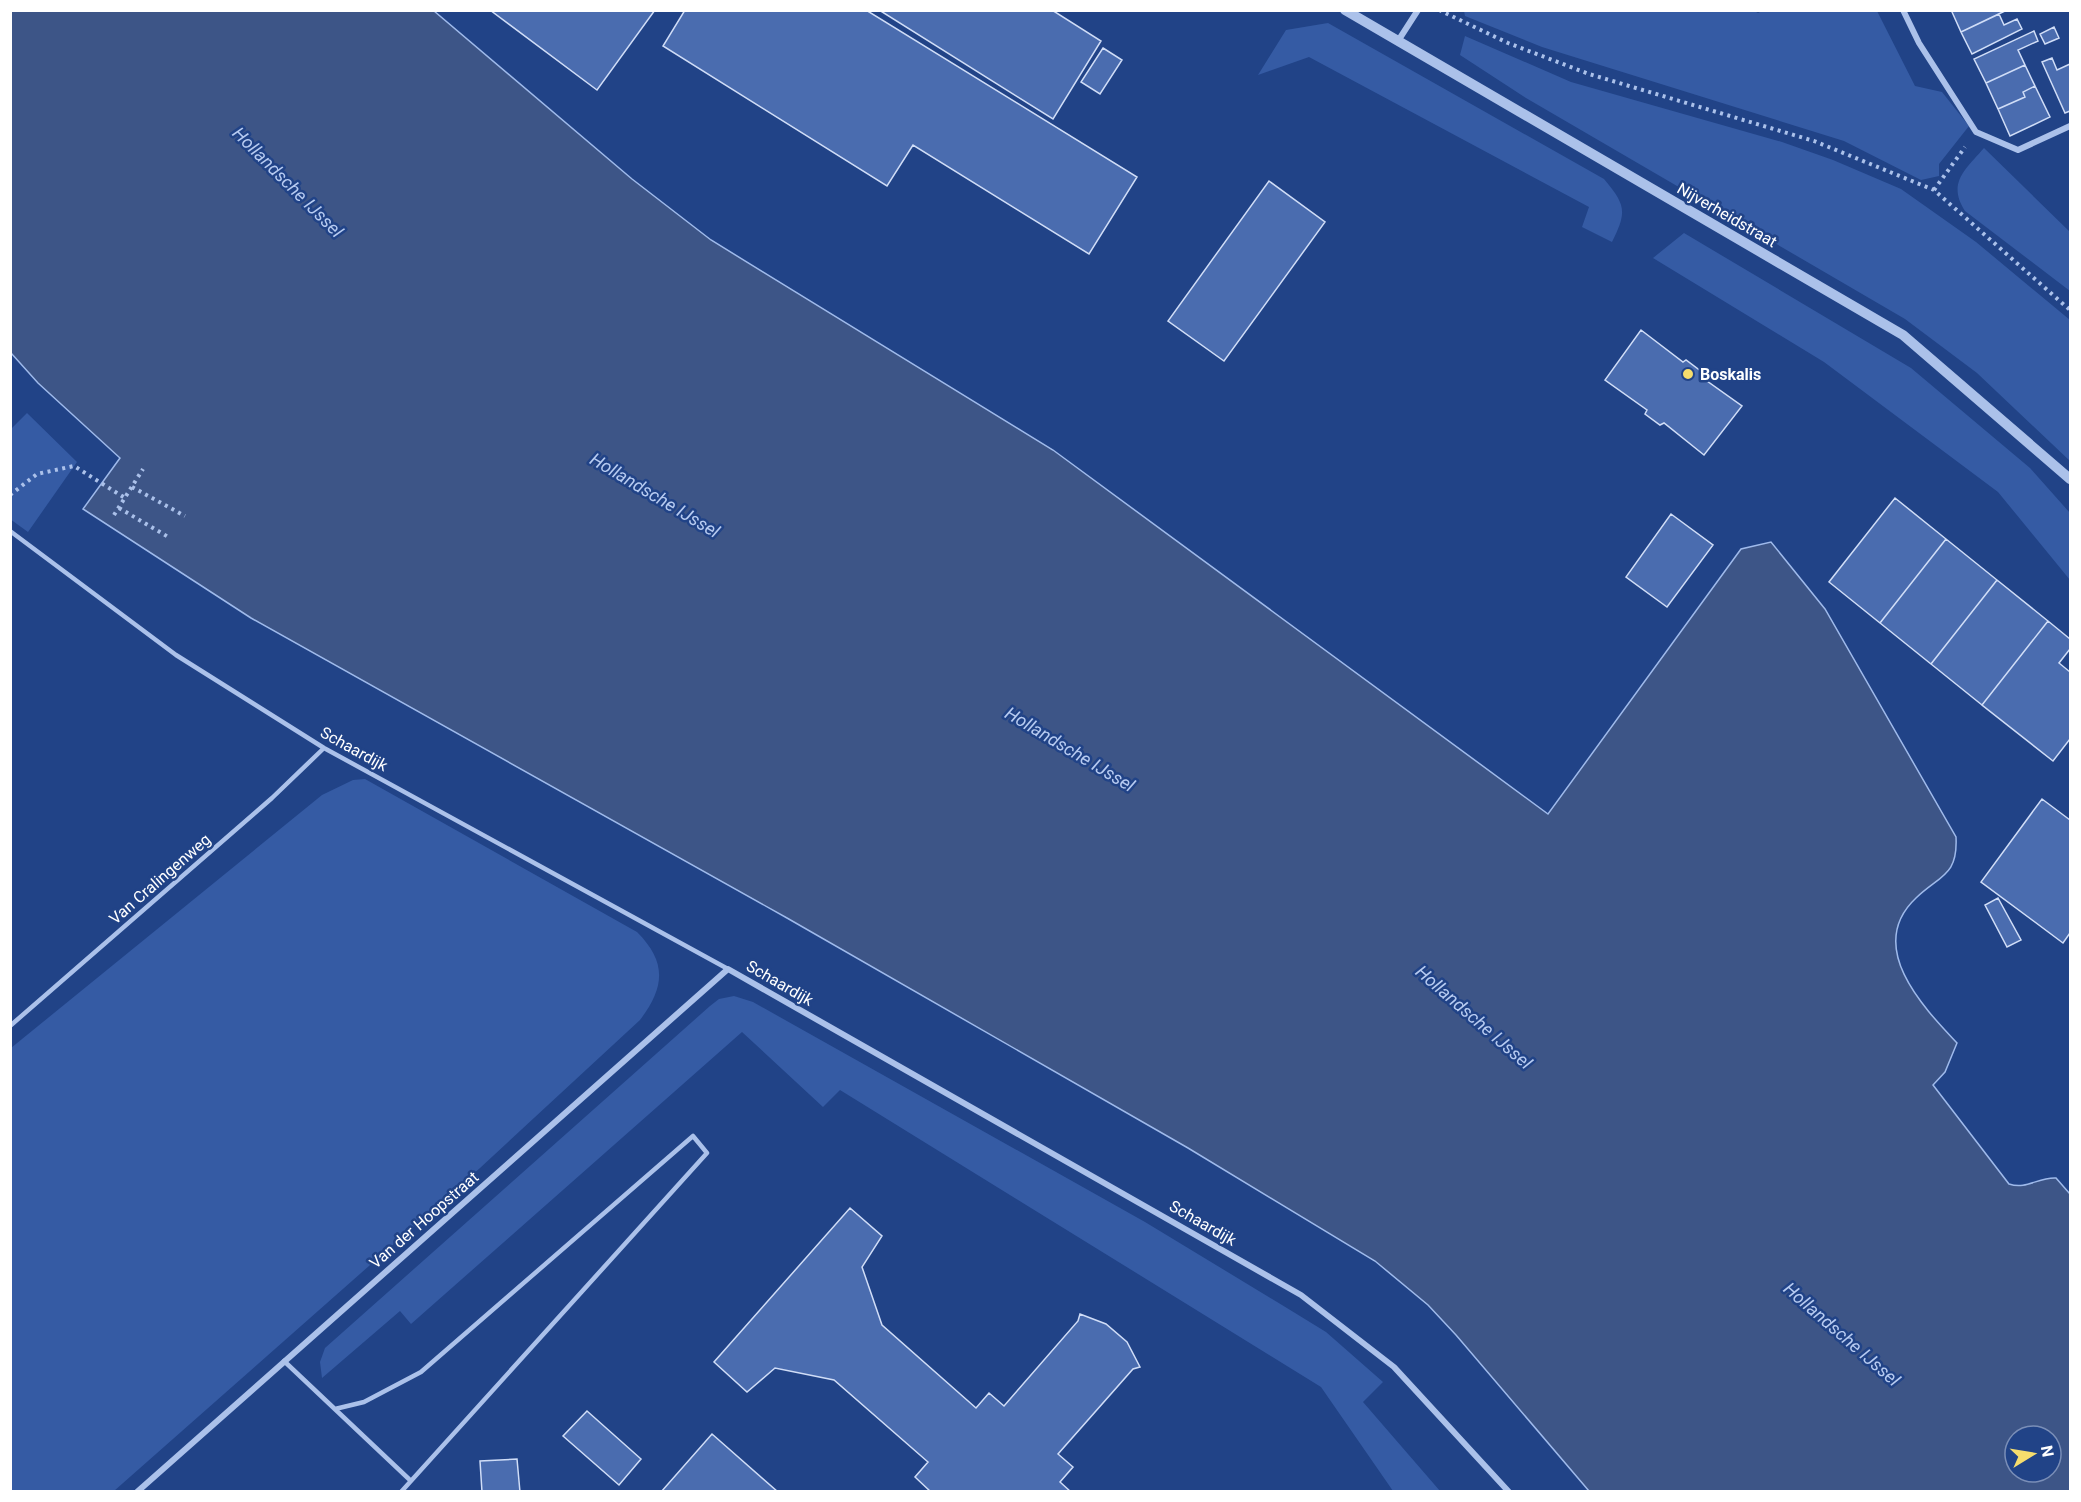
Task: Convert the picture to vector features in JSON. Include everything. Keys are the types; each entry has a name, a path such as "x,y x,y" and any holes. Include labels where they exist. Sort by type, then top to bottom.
{"street":[{"name":"Nijverheidstraat","path":"1345,10 1903,335 2070,479"},
{"path":"1398,41 1418,10"},
{"path":"1903,10 1919,43 1976,132 2018,150 2070,126"},
{"name":"Van der Hoopstraat","path":"137,1491 728,969"},
{"name":"Schaardijk","path":"728,969 1301,1295 1394,1366 1509,1491"}],"lane":[{"name":"Schaardijk","path":"10,531 176,655 324,748 728,969"},
{"name":"Van Cralingenweg","path":"10,1026 272,798 324,748"},
{"path":"335,1409 364,1402 421,1372 693,1136 707,1153 401,1491"},
{"path":"284,1361 411,1481"}],"path":[{"path":"1439,10 1508,43 1589,74 1814,141 1934,190 2070,310"},
{"path":"1934,190 1976,132"},
{"path":"10,495 37,474 74,465 125,498"},
{"path":"114,515 143,469"},
{"path":"132,487 184,516"},
{"path":"119,508 170,538"}],"shaded area":[{"path":"1764,10 1877,11 1915,86 1942,92 1969,126 1939,164 1939,176 1921,180 1844,141 1542,47 1465,16 1464,11 1754,11 1758,13"},
{"path":"1328,23 1604,179 1617,196 1622,209 1620,223 1612,242 1582,227 1589,207 1309,57 1258,75 1286,30"},
{"path":"1465,36 1571,82 1782,142 1833,160 1901,189 1976,242 2070,320 2070,461 1977,373 1905,319 1526,98 1460,55"},
{"path":"1984,148 2070,232 2070,291 1965,211 1960,201 1958,185 1965,170"},
{"path":"1684,233 1911,368 2030,468 2070,513 2070,580 1998,492 1824,362 1653,258"},
{"path":"27,413 77,462 28,532 10,519 11,429"},
{"path":"365,779 637,932 647,943 658,964 658,986 654,997 640,1020 480,1168 114,1491 11,1491 11,1048 322,795 353,780"},
{"path":"734,996 753,1002 1145,1222 1326,1332 1383,1382 1363,1402 1440,1491 1393,1491 1321,1387 840,1090 823,1107 742,1032 411,1324 400,1311 322,1378 320,1362 325,1348 710,1006 719,999"}],"water":[{"name":"Hollandsche IJssel","path":"11,10 434,11 632,179 711,240 1053,450 1548,814 1741,549 1771,542 1825,609 1956,837 1956,850 1951,867 1946,874 1916,898 1902,916 1896,936 1897,955 1904,975 1915,994 1957,1043 1945,1072 1933,1085 2009,1184 2021,1185 2056,1178 2070,1194 2070,1491 1589,1491 1456,1335 1428,1305 1375,1261 1188,1148 787,918 251,618 83,509 120,458 38,383 11,353"}],"building":[{"path":"490,10 655,10 597,90"},
{"path":"685,10 866,10 1137,177 1089,254 913,145 887,186 663,46"},
{"path":"879,10 1052,10 1101,41 1053,119"},
{"path":"1954,10 2007,10 1961,32 1952,12"},
{"path":"1999,14 2004,25 2017,19 2022,29 1972,54 1961,32"},
{"path":"2054,27 2059,38 2045,44 2040,34"},
{"path":"2034,31 2038,41 2018,50 2025,65 1986,83 1974,59"},
{"path":"1103,48 1122,60 1100,94 1081,82"},
{"path":"2052,58 2057,70 2070,64 2070,111 2065,113 2042,62"},
{"path":"2025,65 2035,86 2023,92 2025,97 1998,109 1986,83"},
{"path":"2035,86 2050,117 2010,136 1998,109 2025,97 2023,92"},
{"path":"1269,181 1325,222 1224,361 1168,321"},
{"path":"1641,330 1683,362 1686,360 1702,372 1700,376 1742,406 1704,455 1664,423 1660,425 1645,414 1647,410 1605,380"},
{"path":"1895,498 1946,539 1880,623 1829,582"},
{"path":"1671,514 1713,545 1667,607 1626,577"},
{"path":"1946,539 1997,580 1931,664 1880,623"},
{"path":"1997,580 2048,621 1982,705 1931,664"},
{"path":"2048,621 2070,639 2070,649 2059,663 2070,672 2070,739 2053,761 1982,705"},
{"path":"2042,799 2070,820 2070,933 2063,943 1981,882"},
{"path":"1998,898 2021,940 2007,947 1985,905"},
{"path":"850,1208 882,1236 862,1267 882,1325 976,1408 989,1393 1004,1406 1078,1321 1080,1314 1106,1324 1127,1342 1140,1367 1133,1369 1058,1454 1073,1467 1060,1482 1071,1492 931,1492 915,1477 928,1462 834,1380 775,1368 747,1392 714,1362"},
{"path":"587,1411 641,1459 619,1485 563,1436"},
{"path":"712,1434 778,1492 661,1492"},
{"path":"517,1459 520,1492 482,1492 480,1461"}],"place":[{"name":"Boskalis","path":"1688,374"}]}
